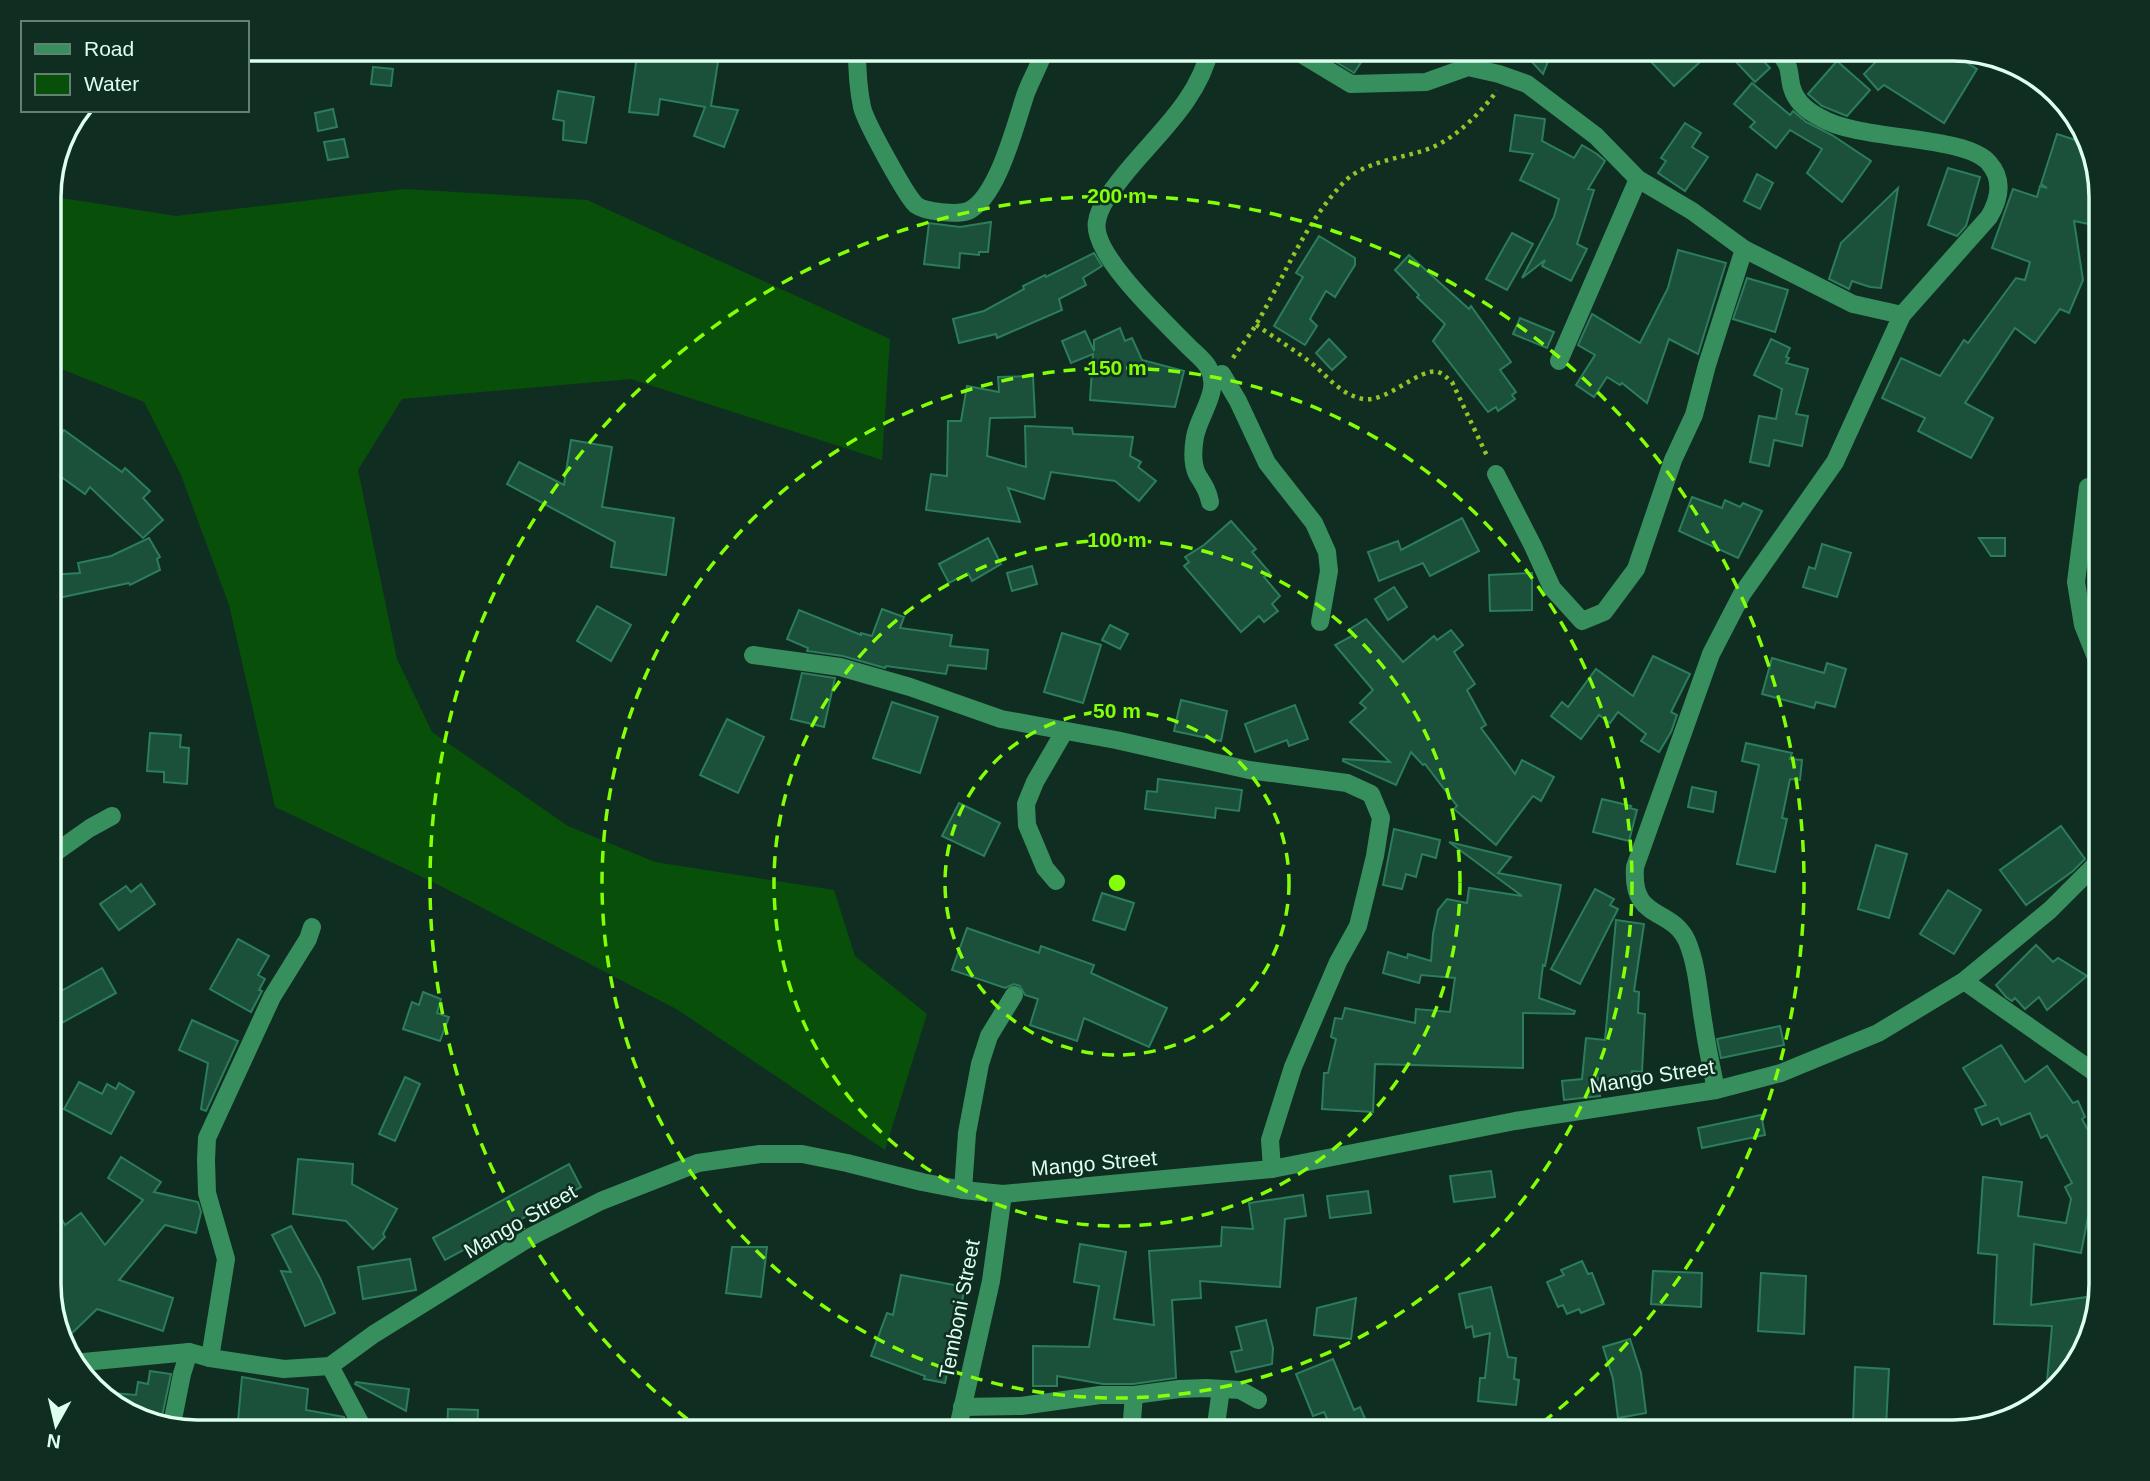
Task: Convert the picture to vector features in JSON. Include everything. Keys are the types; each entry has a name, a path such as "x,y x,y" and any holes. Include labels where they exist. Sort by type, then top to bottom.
{"street":[{"path":"1207,61 1191,96 1112,190 1096,222 1109,259 1208,367 1214,386 1195,434 1193,452 1196,471 1208,491 1210,502"},
{"path":"1313,61 1351,85 1426,82 1468,67 1527,83 1596,136 1638,179 1692,211 1744,249 1853,304 1902,315"},
{"path":"1716,1090 1688,944 1674,924 1651,912 1643,903 1634,880 1636,867 1711,654 1742,594 1835,462 1902,315 1989,217 1998,202 1998,180 1989,162 1963,148 1851,130 1824,120 1805,108 1793,91 1785,61"},
{"path":"857,62 862,110 904,190 917,206 935,212 967,211 981,199 1001,168 1040,62"},
{"path":"1559,361 1638,179"},
{"path":"1496,474 1534,546 1552,588 1581,621 1604,612 1636,569 1673,460 1694,415 1744,249"},
{"path":"1222,374 1267,463 1314,523 1327,552 1329,571 1320,622"},
{"path":"2088,487 2076,582 2083,625 2089,640"},
{"path":"753,655 840,667 910,687 1001,719 1116,740 1249,770 1347,783 1371,794 1381,818 1358,926 1338,962 1293,1067 1270,1140 1272,1170"},
{"path":"1056,881 1045,868 1027,825 1026,804 1035,782 1064,732"},
{"path":"62,848 113,816"},
{"name":"Mango Street","path":"330,1366 374,1334 532,1236 601,1201 698,1163 760,1154 802,1154 963,1190 1003,1194 1272,1170 1515,1121 1716,1090 1781,1073 1878,1033 1964,981 2050,910 2089,871"},
{"path":"210,1358 226,1259 207,1193 207,1138 272,997 308,939 312,927"},
{"path":"1964,981 2089,1069"},
{"path":"963,1190 967,1133 980,1064 989,1036 1014,995"},
{"name":"Temboni Street","path":"959,1420 991,1281 1003,1194"},
{"path":"173,1418 189,1352"},
{"path":"86,1362 189,1352 210,1358 284,1369 330,1366 359,1420"},
{"path":"962,1407 1021,1406 1100,1395 1134,1395 1179,1389 1240,1390 1258,1400"},
{"path":"1217,1420 1221,1389"},
{"path":"1133,1420 1134,1395"}],"path":[{"path":"1222,374 1256,325 1310,226 1346,181 1369,167 1432,147 1448,139 1484,107 1508,77"},
{"path":"1256,325 1312,364 1338,389 1365,399 1385,395 1427,373 1435,371 1443,374 1451,382 1496,474"}],"water":[{"path":"405,189 587,200 890,339 882,460 631,379 402,399 358,470 397,659 432,732 568,826 655,862 834,890 855,956 927,1014 885,1150 678,1010 435,883 275,807 229,605 181,475 144,402 62,369 62,198 176,216"}],"building":[{"path":"1335,61 1362,61 1354,73"},
{"path":"1531,61 1548,61 1543,74"},
{"path":"1651,61 1701,61 1674,86"},
{"path":"1735,61 1763,61 1770,68 1755,82"},
{"path":"1837,61 1870,90 1847,116 1822,106 1808,94"},
{"path":"1876,61 1965,62 1977,69 1944,123 1884,85 1878,90 1864,74"},
{"path":"636,62 718,62 711,106 738,110 724,147 694,136 705,107 660,99 658,115 629,112"},
{"path":"373,67 393,69 391,86 371,84"},
{"path":"1752,83 1790,115 1793,111 1806,122 1832,135 1871,161 1842,202 1807,173 1822,149 1790,130 1776,148 1750,127 1755,122 1734,104"},
{"path":"558,91 594,97 586,143 563,140 564,121 553,119"},
{"path":"333,109 337,127 318,131 315,113"},
{"path":"1515,115 1545,119 1542,141 1574,158 1582,145 1605,161 1588,189 1594,190 1577,244 1587,249 1571,281 1542,266 1545,260 1522,278 1554,217 1559,199 1520,180 1533,154 1510,151"},
{"path":"1685,123 1701,133 1692,147 1708,157 1685,191 1658,173 1666,161 1661,158"},
{"path":"2057,134 2076,140 2088,179 2089,197 2089,224 2074,221 2083,280 2069,313 2060,309 2035,343 2015,328 1965,403 1993,418 1971,458 1918,431 1925,418 1882,398 1901,358 1940,376 1964,340 1968,343 2016,278 2025,280 2030,262 1992,248 2013,189 2037,197 2040,186 2047,188 2041,184"},
{"path":"344,139 348,157 328,160 324,142"},
{"path":"1948,168 1980,177 1966,226 1957,236 1928,225"},
{"path":"1757,174 1773,183 1760,209 1744,201"},
{"path":"1898,188 1881,288 1852,281 1849,289 1829,279 1841,243"},
{"path":"991,222 988,252 979,252 979,255 960,253 959,268 924,264 929,223 960,227"},
{"path":"1512,233 1533,244 1507,290 1486,279"},
{"path":"1319,236 1355,258 1355,265 1335,297 1326,291 1310,319 1317,326 1305,345 1274,326 1303,277 1296,273"},
{"path":"1678,250 1726,263 1698,354 1669,339 1647,403 1622,383 1620,385 1607,377 1594,397 1576,385 1595,355 1578,345 1592,314 1640,343 1668,288"},
{"path":"1094,253 1102,266 1083,278 1086,285 1059,299 1062,310 997,338 996,334 959,343 953,319 984,311 1024,289 1023,286"},
{"path":"1409,255 1469,309 1471,306 1511,362 1500,370 1516,392 1512,395 1515,399 1498,411 1496,407 1488,412 1433,341 1445,324 1417,297 1419,295 1395,270"},
{"path":"1747,278 1788,290 1775,332 1733,319"},
{"path":"1520,318 1554,332 1547,348 1513,334"},
{"path":"1120,328 1125,341 1132,338 1142,360 1184,371 1175,407 1090,400 1093,354 1071,363 1062,341 1085,331 1094,351 1094,340"},
{"path":"1329,339 1346,357 1332,370 1316,353"},
{"path":"1771,339 1790,348 1786,363 1808,369 1796,414 1808,416 1802,446 1774,440 1769,466 1750,462 1759,416 1776,419 1782,389 1754,375"},
{"path":"1033,376 1035,417 990,418 987,456 1026,467 1025,426 1072,428 1073,434 1133,437 1130,456 1141,462 1138,467 1156,481 1139,501 1115,481 1051,472 1044,499 1008,488 1020,522 926,510 931,474 947,476 948,421 961,421 967,386 999,392 998,377"},
{"path":"64,430 122,472 125,468 150,491 143,498 163,520 143,538 90,487 85,494 62,477"},
{"path":"571,440 612,447 602,507 674,518 666,575 611,567 615,542 507,484 519,462 564,485"},
{"path":"1692,497 1722,508 1725,500 1740,507 1743,503 1762,511 1738,558 1679,531"},
{"path":"1462,518 1479,551 1430,576 1423,563 1379,581 1368,552 1398,541 1401,550"},
{"path":"1231,521 1256,549 1252,552 1270,573 1264,577 1280,596 1272,604 1278,611 1264,622 1259,616 1241,632 1184,566 1189,562 1185,557 1204,545"},
{"path":"149,538 160,557 157,559 160,570 130,585 129,583 62,597 62,574 80,573 78,563 111,556"},
{"path":"988,538 1001,564 972,581 968,573 949,583 939,564"},
{"path":"1979,538 2005,538 2005,556 1991,556"},
{"path":"1822,544 1851,553 1837,597 1803,587 1809,567 1815,569"},
{"path":"1032,566 1037,584 1012,591 1007,573"},
{"path":"1532,573 1532,610 1490,611 1489,575"},
{"path":"1394,587 1407,607 1388,620 1375,599"},
{"path":"597,606 631,625 611,661 577,641"},
{"path":"882,609 904,617 900,628 952,635 950,646 988,650 986,669 948,665 946,674 885,668 843,656 807,651 808,648 787,639 799,610 861,635 872,636"},
{"path":"1366,619 1403,662 1434,636 1437,640 1451,630 1463,645 1454,652 1475,684 1467,690 1486,725 1481,728 1515,774 1522,760 1554,777 1541,801 1533,796 1496,845 1454,809 1457,806 1425,764 1411,752 1396,785 1343,761 1390,762 1350,722 1366,708 1360,703 1373,690 1335,645 1354,635 1350,629"},
{"path":"1110,625 1128,634 1120,649 1102,640"},
{"path":"1062,633 1101,645 1083,703 1044,692"},
{"path":"1653,656 1690,674 1671,712 1677,715 1671,732 1659,752 1641,741 1646,734 1618,712 1610,723 1599,715 1581,739 1551,716 1562,702 1568,707 1596,669 1633,696"},
{"path":"1772,658 1824,673 1827,663 1846,669 1835,707 1816,702 1814,708 1762,694"},
{"path":"802,673 835,678 824,727 791,719"},
{"path":"1181,700 1227,711 1221,741 1174,731"},
{"path":"892,702 938,717 920,773 873,758"},
{"path":"1295,705 1308,739 1289,746 1287,740 1255,752 1245,724"},
{"path":"727,719 764,737 738,793 700,775"},
{"path":"150,733 181,735 180,747 189,748 187,784 164,782 164,772 147,771"},
{"path":"1746,743 1792,753 1790,759 1802,760 1800,780 1790,779 1782,818 1787,819 1775,872 1737,864 1759,765 1742,761"},
{"path":"1158,779 1242,790 1239,811 1216,808 1215,818 1145,809 1147,791 1157,792"},
{"path":"1692,787 1716,792 1713,812 1688,807"},
{"path":"1602,799 1637,810 1629,841 1593,832"},
{"path":"959,803 1000,823 984,856 942,836"},
{"path":"2061,826 2085,859 2026,905 2000,870"},
{"path":"1394,829 1440,840 1436,858 1422,854 1416,877 1406,874 1402,889 1383,885"},
{"path":"1449,842 1511,857 1498,873 1561,885 1545,966 1543,965 1539,998 1575,1011 1574,1014 1523,1013 1523,1068 1375,1064 1373,1112 1322,1109 1324,1073 1328,1073 1336,1039 1331,1037 1335,1018 1342,1019 1345,1008 1415,1023 1416,1009 1450,1012 1455,978 1421,975 1419,983 1383,973 1388,952 1407,958 1408,954 1431,961 1438,910 1447,899 1467,903 1469,888 1522,896"},
{"path":"1876,845 1907,854 1889,918 1858,909"},
{"path":"141,884 155,904 119,930 100,904 126,886 131,892"},
{"path":"1595,889 1614,899 1610,905 1618,909 1580,984 1551,969"},
{"path":"1948,890 1981,910 1954,954 1920,934"},
{"path":"1102,893 1134,903 1125,930 1093,920"},
{"path":"1616,920 1644,924 1634,991 1639,992 1638,1013 1645,1014 1642,1072 1632,1071 1631,1081 1598,1078 1600,1096 1564,1100 1562,1081 1582,1079 1586,1038 1605,1040"},
{"path":"967,928 1039,953 1041,946 1094,965 1091,973 1167,1008 1149,1047 1084,1018 1077,1041 1030,1025 1038,999 1025,995 1020,986 1014,984 1005,988 952,970"},
{"path":"238,939 269,956 258,975 265,979 251,1012 210,989"},
{"path":"2036,945 2053,962 2058,958 2087,976 2047,1010 2039,997 2025,1009 2015,998 2012,1001 2006,997 1996,985"},
{"path":"102,968 116,993 62,1023 62,991"},
{"path":"423,992 441,999 437,1013 449,1017 440,1041 403,1029 412,1002 419,1005"},
{"path":"192,1020 238,1041 206,1111 201,1109 208,1063 179,1050"},
{"path":"1780,1026 1784,1045 1721,1058 1717,1039"},
{"path":"2001,1045 2025,1082 2047,1066 2073,1103 2078,1101 2085,1117 2082,1119 2089,1132 2089,1212 2081,1253 2034,1244 2031,1305 2087,1297 2088,1303 2075,1344 2047,1381 2052,1326 1994,1324 1997,1255 1978,1253 1983,1177 2022,1182 2018,1216 2066,1223 2071,1199 2065,1187 2072,1183 2047,1135 2041,1138 2030,1113 2001,1125 1998,1118 1982,1125 1975,1109 1986,1105 1963,1068"},
{"path":"405,1077 420,1084 395,1141 379,1134"},
{"path":"79,1082 102,1094 107,1084 116,1089 119,1083 134,1092 111,1134 64,1109"},
{"path":"1761,1115 1765,1135 1702,1148 1698,1128"},
{"path":"121,1157 161,1182 154,1192 198,1202 201,1212 196,1233 165,1225 119,1280 173,1298 163,1331 97,1309 71,1334 68,1328 62,1293 62,1220 65,1225 81,1213 105,1245 143,1200 108,1178"},
{"path":"298,1159 353,1164 352,1184 397,1209 383,1234 385,1237 373,1249 346,1221 293,1214"},
{"path":"569,1164 581,1187 445,1260 433,1238"},
{"path":"1491,1171 1495,1197 1454,1202 1450,1176"},
{"path":"1368,1191 1371,1213 1330,1218 1327,1196"},
{"path":"1303,1195 1306,1216 1285,1219 1280,1287 1200,1281 1201,1298 1172,1300 1176,1378 1133,1384 1103,1384 1057,1376 1057,1386 1033,1386 1033,1346 1089,1347 1099,1286 1074,1282 1080,1244 1126,1252 1114,1319 1154,1325 1149,1251 1221,1246 1222,1227 1253,1229 1249,1203"},
{"path":"291,1226 320,1278 335,1313 305,1326 281,1271 291,1272 272,1235"},
{"path":"732,1247 767,1247 761,1297 726,1293"},
{"path":"410,1259 416,1290 363,1299 358,1267"},
{"path":"1582,1261 1588,1274 1592,1273 1604,1304 1581,1313 1579,1309 1567,1314 1563,1305 1558,1307 1547,1282 1564,1275 1561,1270"},
{"path":"1653,1271 1702,1273 1701,1307 1651,1304"},
{"path":"1761,1273 1806,1276 1804,1334 1758,1331"},
{"path":"901,1275 965,1287 945,1383 924,1379 925,1376 871,1356 887,1313 893,1315"},
{"path":"1491,1287 1508,1357 1516,1358 1514,1379 1519,1380 1516,1405 1478,1401 1480,1378 1485,1378 1490,1333 1474,1337 1472,1326 1466,1328 1459,1294"},
{"path":"1356,1298 1351,1339 1314,1335 1317,1308"},
{"path":"1266,1320 1273,1348 1272,1364 1236,1372 1231,1352 1242,1350 1236,1327"},
{"path":"1630,1339 1641,1373 1646,1413 1618,1418 1613,1379 1603,1347"},
{"path":"1333,1359 1354,1410 1360,1407 1366,1420 1328,1420 1324,1412 1313,1416 1296,1374"},
{"path":"1855,1367 1889,1369 1886,1420 1853,1420"},
{"path":"150,1371 171,1374 162,1415 129,1402 116,1393 136,1395 138,1382 148,1384"},
{"path":"242,1377 308,1389 306,1410 344,1417 346,1420 238,1420"},
{"path":"355,1384 409,1389 406,1411"},
{"path":"448,1409 478,1410 478,1420 448,1420"}]}
